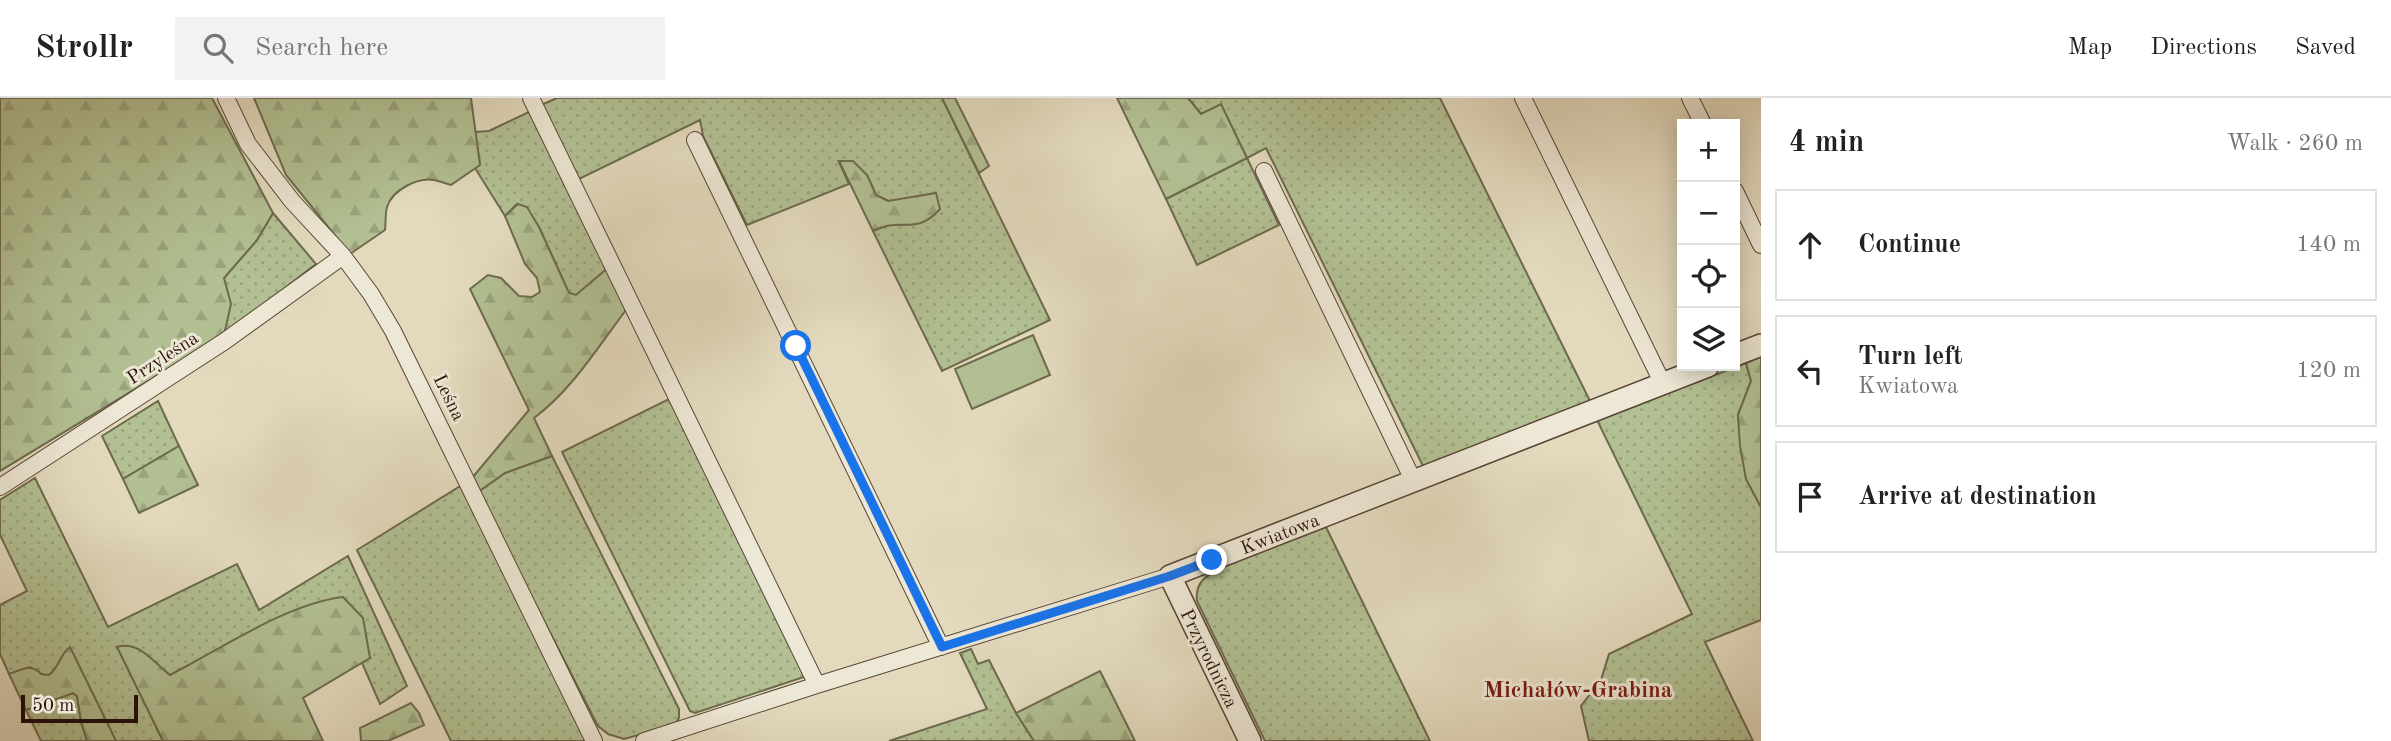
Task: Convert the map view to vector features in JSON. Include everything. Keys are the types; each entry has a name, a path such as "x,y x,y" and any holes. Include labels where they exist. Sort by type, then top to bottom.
{"street":[{"name":"Leśna","path":"226,98 248,145 292,201 343,256 371,294 393,331 594,741"},
{"path":"531,98 817,685"},
{"path":"1523,98 1663,384"},
{"path":"1690,98 1700,119"},
{"path":"695,140 942,647"},
{"path":"1264,171 1414,482"},
{"path":"1740,201 1761,245"},
{"name":"Przyleśna","path":"0,487 233,336 343,256"},
{"path":"1740,353 1761,345"},
{"name":"Kwiatowa","path":"644,741 1170,576 1696,371"},
{"name":"Przyrodnicza","path":"1170,576 1250,741"}],"green space":[{"path":"0,98 212,98 273,213 257,240 224,278 231,304 224,335 0,471"},
{"path":"254,98 471,98 480,165 451,185 428,180 413,183 400,190 387,207 385,230 350,254 286,175"},
{"path":"557,98 942,98 1050,320 942,371 873,231 891,224 904,225 907,199 888,201 876,195 867,175 839,162 849,184 747,225 703,136 700,120 575,181 541,105"},
{"path":"942,98 955,98 989,166 979,173"},
{"path":"1117,98 1188,98 1201,114 1221,104 1247,158 1166,199"},
{"path":"1188,98 1440,98 1591,403 1424,468 1266,148 1247,158 1221,105 1201,114"},
{"path":"533,110 609,267 575,296 569,293 539,227 517,204 505,216 475,168 480,164 475,132 489,131"},
{"path":"1247,158 1279,225 1197,265 1166,199"},
{"path":"839,161 853,161 867,175 876,195 888,201 936,193 940,209 923,222 892,225 873,231"},
{"path":"518,204 527,207 539,227 569,293 576,295 609,267 629,306 573,380 534,418 552,456 505,473 478,492 472,478 529,410 470,289 488,275 501,278 519,296 532,297 540,292 537,278 525,264 505,216"},
{"path":"273,213 316,264 224,335 224,278 257,240"},
{"path":"1033,335 1050,375 972,409 955,369"},
{"path":"1761,357 1761,507 1746,479 1738,415 1751,381 1746,363"},
{"path":"1746,363 1751,381 1738,415 1746,479 1761,507 1761,620 1705,642 1753,741 1589,741 1581,706 1601,680 1609,654 1692,614 1597,420 1725,371 1740,371 1740,365"},
{"path":"673,397 807,676 695,713 690,711 562,452"},
{"path":"158,401 179,446 123,479 102,436"},
{"path":"179,446 198,485 139,513 123,479"},
{"path":"552,456 679,709 679,718 675,725 624,739 608,734 598,726 478,492 505,473"},
{"path":"35,478 108,627 237,564 259,610 348,556 407,686 380,704 362,663 370,658 265,624 169,676 148,656 118,647 163,741 116,741 70,648 49,676 30,667 9,674 0,654 0,605 27,591 0,535 0,500"},
{"path":"462,485 586,739 584,741 451,741 357,550"},
{"path":"1326,527 1430,741 1265,741 1197,601 1199,585 1220,568"},
{"path":"343,597 363,618 370,658 303,698 323,741 163,741 117,647 139,650 170,675 254,629 299,608"},
{"path":"70,647 116,741 87,741 77,696 73,693 26,710 9,674 30,668 49,675"},
{"path":"971,649 978,664 989,660 1016,713 1034,741 889,741 987,709 960,653"},
{"path":"1100,671 1135,741 1034,741 1016,713"},
{"path":"72,693 77,696 87,741 41,741 26,710"},
{"path":"411,703 424,725 388,741 361,741 360,728"}],"district":[{"name":"Michałów-Grabina","path":"1578,689"}],"route":[{"path":"796,346 942,647 1170,576 1212,560"}]}
